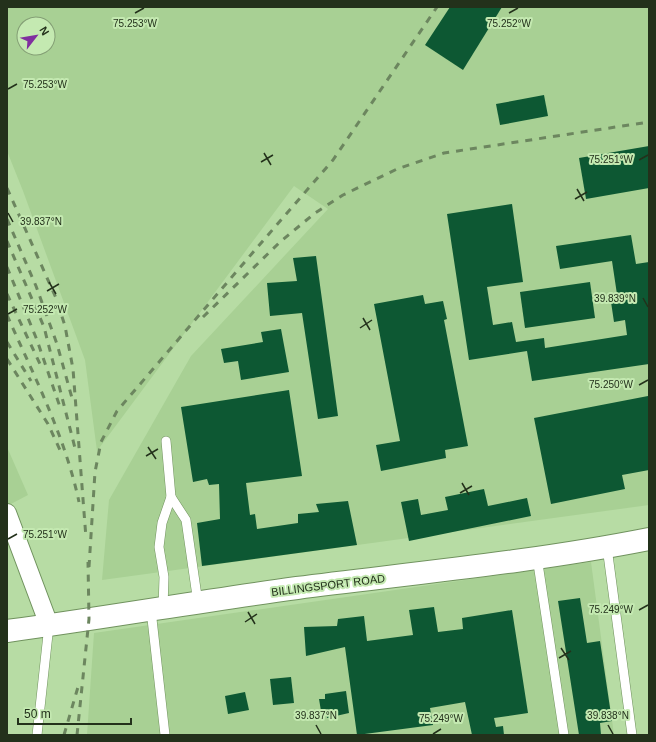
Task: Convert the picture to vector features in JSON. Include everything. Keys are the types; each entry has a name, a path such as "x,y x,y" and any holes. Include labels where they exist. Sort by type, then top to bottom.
{"street":[{"path":"7,513 49,625"},
{"name":"BILLINGSPORT ROAD","path":"7,631 296,588 402,576 607,547 649,539"}],"lane":[{"path":"165,735 157,609 164,577 159,547 162,523 171,497 166,441"},
{"path":"171,497 186,520 198,603"},
{"path":"607,547 632,735"},
{"path":"537,557 564,735"},
{"path":"37,735 49,625"}],"shaded area":[{"path":"7,7 649,7 649,505 102,580 109,500 191,356 328,209 294,186 97,451 85,360 7,151"},
{"path":"7,447 28,495 7,506"},
{"path":"591,562 614,735 87,735 94,633"}],"building":[{"path":"450,7 502,7 463,70 425,45"},
{"path":"544,95 548,116 500,125 496,104"},
{"path":"649,146 649,188 586,199 579,158"},
{"path":"512,204 523,282 487,287 493,325 512,322 516,342 544,338 545,348 627,335 625,320 614,322 611,302 618,301 612,261 560,269 556,246 631,235 636,264 649,262 649,364 532,381 527,351 469,360 447,214"},
{"path":"316,256 338,416 318,419 302,313 270,316 267,283 297,281 293,258"},
{"path":"590,282 595,318 525,328 520,292"},
{"path":"423,295 425,304 443,301 447,319 444,320 468,446 445,450 446,458 381,471 376,445 400,441 374,304"},
{"path":"281,329 289,372 241,380 238,361 224,363 221,349 263,342 261,332"},
{"path":"289,390 302,476 246,483 250,515 255,514 257,529 298,523 298,514 319,512 316,504 348,501 357,545 202,566 197,523 220,519 219,484 209,485 207,479 193,482 181,407"},
{"path":"648,396 649,470 622,475 625,489 551,504 534,418"},
{"path":"484,489 488,506 527,498 531,516 409,541 401,502 418,499 421,515 448,510 445,497"},
{"path":"580,598 587,643 600,641 612,721 600,723 601,735 579,735 558,601"},
{"path":"434,607 438,632 463,629 462,618 512,610 528,713 494,718 496,727 503,726 504,735 472,735 465,702 430,708 433,725 357,735 345,647 306,656 304,627 337,626 338,619 364,616 367,641 413,635 409,610"},
{"path":"291,677 294,703 273,705 270,679"},
{"path":"346,691 349,713 327,718 326,710 321,711 319,699 325,699 325,694"},
{"path":"245,692 249,710 228,714 225,696"}],"railway":[{"path":"89,567 95,472 101,442 117,411 333,160 437,7"},
{"path":"203,317 280,242 315,213 343,195 397,169 444,153 649,122"},
{"path":"7,188 56,298 65,326 73,369 86,538"},
{"path":"7,219 36,286 57,344 72,398"},
{"path":"7,241 44,327 76,452"},
{"path":"7,267 37,340 60,407"},
{"path":"7,294 40,364"},
{"path":"7,315 57,430 66,454 79,502"},
{"path":"7,342 31,381"},
{"path":"7,359 48,424 60,450"},
{"path":"77,735 89,619 88,562"},
{"path":"64,735 78,687"}]}
